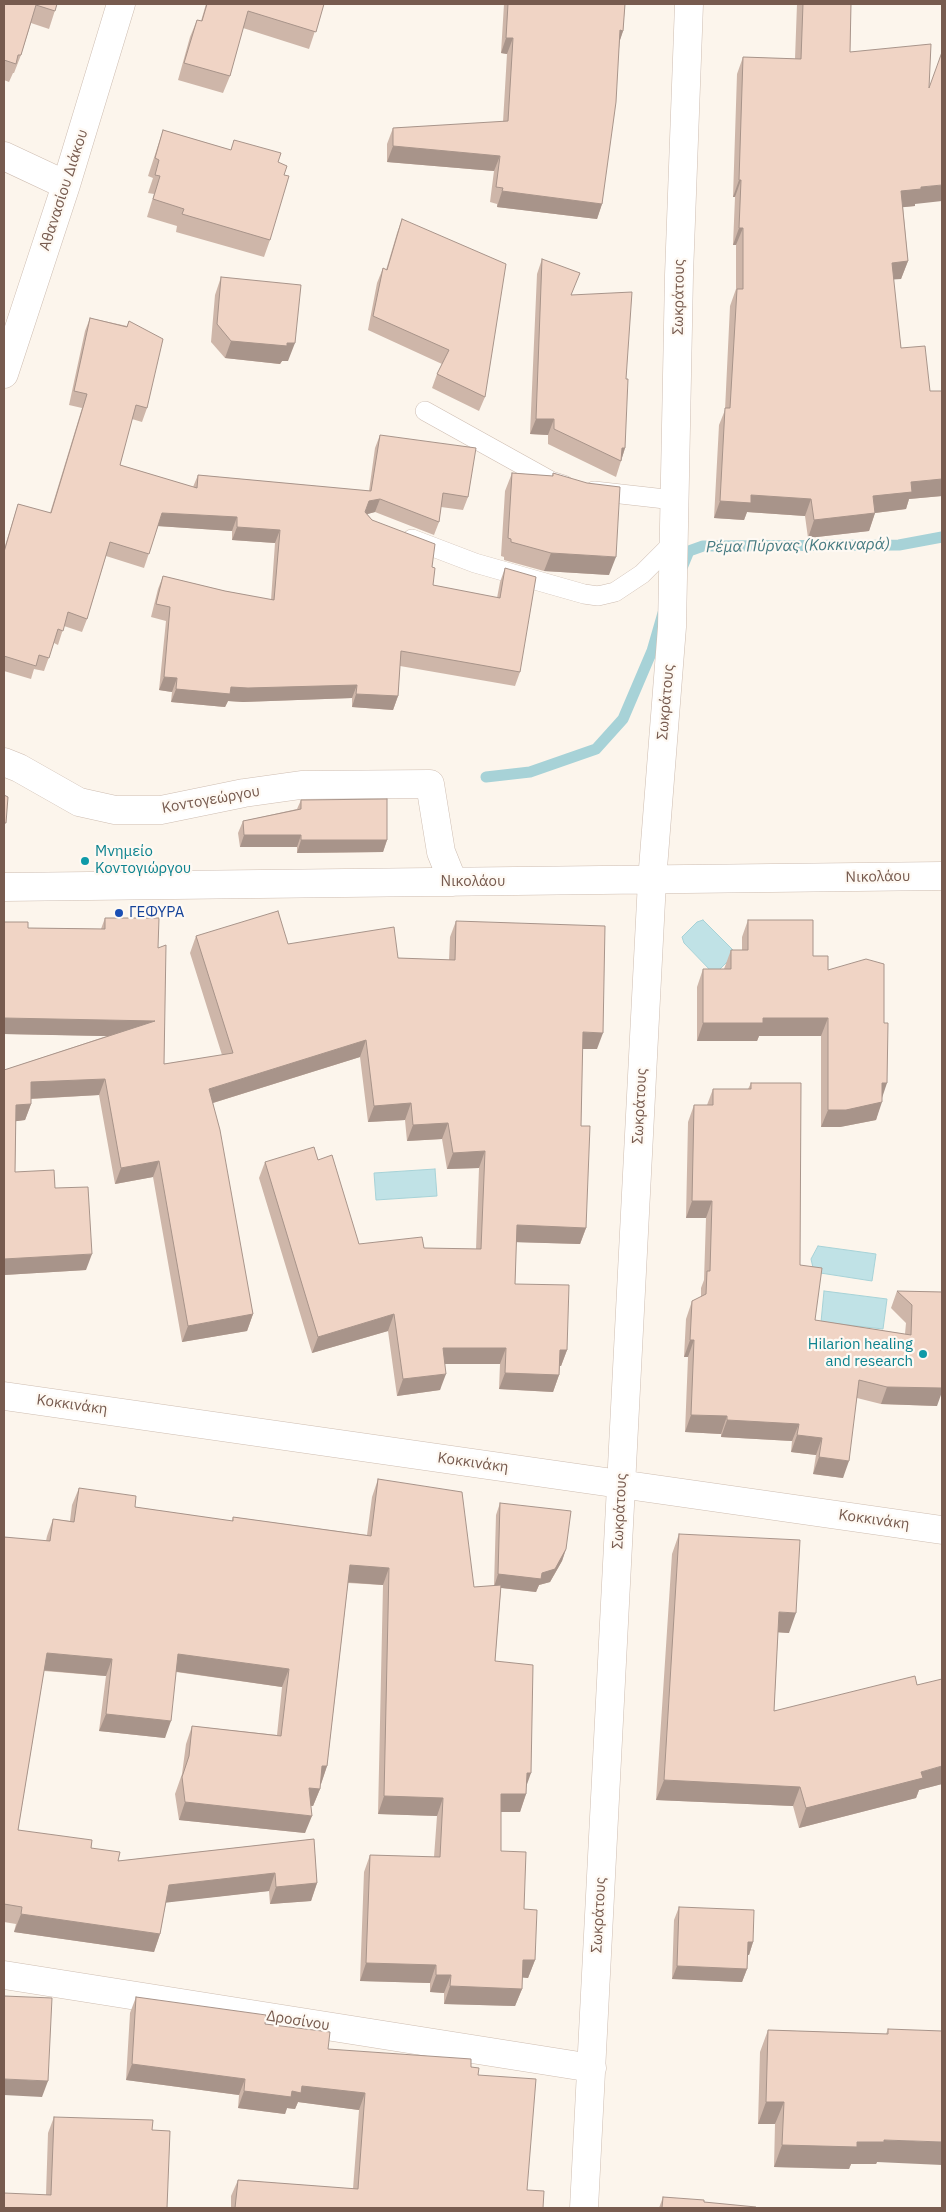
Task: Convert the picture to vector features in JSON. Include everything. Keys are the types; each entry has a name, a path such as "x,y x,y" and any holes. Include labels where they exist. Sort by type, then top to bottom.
{"street":[{"name":"Αθανασίου Διάκου","path":"4,374 66,185 121,4"},
{"name":"Σωκράτους","path":"584,2208 652,881 672,627 680,275 689,4"},
{"path":"4,156 66,185"},
{"name":"Κοντογεώργου","path":"4,762 79,802 116,810 161,810 244,792 301,785 430,784 441,852 454,882"},
{"name":"Νικολάου","path":"4,887 652,881 942,876"},
{"name":"Κοκκινάκη","path":"4,1396 942,1530"},
{"name":"Δροσίνου","path":"4,1975 592,2068"}],"lane":[{"path":"425,411 551,481 582,490 674,500"},
{"path":"397,533 475,562 584,594 598,596 615,592 642,574 674,544"}],"water":[{"path":"703,920 733,950 734,955 717,972 712,972 684,943 682,937 697,922"},
{"path":"435,1169 437,1196 376,1200 374,1173"},
{"path":"818,1246 876,1254 872,1281 814,1272 811,1259"},
{"path":"824,1291 887,1299 883,1329 821,1322"}],"building":[{"path":"4,4 57,4 55,11 36,5 21,55 18,55 16,64 4,60"},
{"path":"207,4 324,4 316,32 248,11 230,76 184,63 197,20 202,21"},
{"path":"508,4 625,4 623,31 620,30 616,102 602,204 502,191 503,188 496,187 500,156 393,146 393,128 508,121 513,38 506,38"},
{"path":"803,4 851,4 850,52 931,44 929,88 942,52 942,185 901,191 908,261 892,263 901,348 925,346 930,391 942,391 942,479 911,482 912,492 873,496 875,513 814,520 811,499 751,495 751,503 720,501 725,408 730,408 737,289 743,289 743,228 739,228 741,180 739,180 743,57 801,59"},
{"path":"163,130 231,150 234,140 281,153 278,162 287,166 284,175 289,176 270,240 182,214 184,209 153,199 160,176 155,175 159,160 155,158"},
{"path":"402,219 506,264 485,397 437,374 449,350 373,316 383,268 387,270"},
{"path":"542,259 580,273 571,295 632,292 626,379 628,379 625,448 622,448 621,461 554,429 554,419 536,419"},
{"path":"221,277 301,285 295,343 287,343 287,346 231,341 217,324"},
{"path":"90,318 127,327 129,321 163,339 147,408 136,405 120,465 197,488 198,475 371,491 380,435 476,448 468,497 443,493 439,522 380,499 369,501 365,512 372,520 435,544 432,567 435,568 433,585 500,598 505,568 536,577 520,672 401,651 398,696 356,694 357,685 231,687 230,694 176,689 177,678 164,677 170,607 156,604 163,576 225,591 274,600 280,530 237,527 237,517 162,513 149,554 110,542 87,619 68,612 63,631 58,629 49,658 39,655 36,666 4,656 4,552 18,504 51,513 87,394 74,391"},
{"path":"512,473 553,476 553,473 587,483 620,487 616,557 551,553 511,542 511,539 508,538"},
{"path":"4,795 8,797 6,823 4,823"},
{"path":"387,799 387,840 301,840 301,835 244,835 243,821 301,809 301,800"},
{"path":"278,911 288,944 394,927 398,958 455,960 456,921 605,926 603,1033 583,1032 581,1126 590,1126 586,1228 517,1225 515,1284 569,1285 567,1350 560,1350 559,1375 505,1373 506,1348 443,1348 446,1374 403,1379 394,1314 318,1337 265,1162 314,1147 318,1160 332,1155 359,1244 422,1237 424,1248 481,1249 485,1151 453,1153 448,1123 413,1125 411,1103 374,1106 366,1040 209,1089 220,1130 253,1314 188,1326 159,1161 121,1168 105,1079 31,1082 31,1104 16,1105 15,1172 54,1170 55,1188 88,1187 92,1254 4,1259 4,1070 155,1021 4,1018 4,922 28,922 28,928 105,929 105,918 159,918 158,948 166,945 164,1064 233,1053 196,936"},
{"path":"748,920 813,920 813,956 828,956 828,970 866,959 884,964 884,1023 888,1023 887,1083 882,1083 882,1102 846,1110 828,1110 828,1018 763,1018 763,1023 703,1023 703,969 731,969 731,950 748,950"},
{"path":"751,1083 801,1083 800,1265 822,1268 815,1320 911,1335 912,1305 897,1291 942,1292 942,1388 887,1387 859,1380 849,1461 819,1457 822,1438 797,1435 799,1424 727,1420 727,1416 691,1415 694,1340 690,1340 692,1301 706,1294 707,1271 710,1271 712,1201 692,1201 694,1105 713,1105 713,1089 751,1089"},
{"path":"378,1479 462,1492 474,1587 501,1585 495,1661 533,1665 531,1773 527,1773 526,1794 501,1794 501,1851 526,1852 524,1909 537,1910 535,1960 523,1960 522,1989 450,1986 451,1975 436,1975 436,1965 366,1963 370,1855 440,1857 443,1798 384,1796 389,1568 350,1565 327,1766 322,1766 320,1789 309,1788 312,1816 185,1802 182,1777 189,1756 192,1726 281,1736 289,1669 178,1654 171,1721 106,1714 112,1659 47,1653 18,1830 92,1840 91,1848 120,1852 118,1861 314,1839 317,1883 276,1887 275,1873 169,1885 160,1934 21,1914 22,1907 4,1904 4,1537 50,1541 53,1519 74,1522 79,1488 136,1496 135,1507 233,1521 233,1517 371,1536"},
{"path":"500,1503 571,1511 566,1549 555,1569 542,1573 541,1579 498,1574"},
{"path":"679,1534 800,1540 796,1613 779,1612 774,1711 915,1676 917,1685 942,1679 942,1766 921,1772 923,1778 806,1808 800,1787 664,1780"},
{"path":"679,1907 754,1910 753,1942 748,1942 747,1969 677,1966"},
{"path":"4,1996 52,1998 48,2081 4,2079"},
{"path":"136,1997 266,2015 265,2024 330,2032 328,2049 471,2059 471,2067 479,2068 478,2075 536,2079 527,2190 544,2191 543,2208 235,2208 238,2180 358,2189 365,2093 302,2086 301,2093 292,2091 291,2097 244,2091 245,2079 132,2064"},
{"path":"888,2029 942,2031 942,2142 884,2140 884,2142 857,2142 857,2147 782,2145 784,2102 766,2102 768,2030 888,2034"},
{"path":"54,2117 153,2120 152,2130 170,2131 167,2208 4,2208 4,2193 51,2195"},
{"path":"663,2197 704,2200 704,2202 756,2208 662,2208"}],"waterway":[{"name":"Ρέμα Πύρνας (Κοκκιναρά)","path":"682,568 689,551 703,546 899,545 942,537"},
{"name":"Ρέμα Πύρνας (Κοκκιναρά)","path":"486,777 530,772 596,749 623,719 652,651 663,613"}],"place":[{"name":"Μνημείο Κοντογιώργου","path":"85,861"},
{"name":"ΓΕΦΥΡΑ","path":"119,913"},
{"name":"Hilarion healing and research","path":"923,1354"}]}
